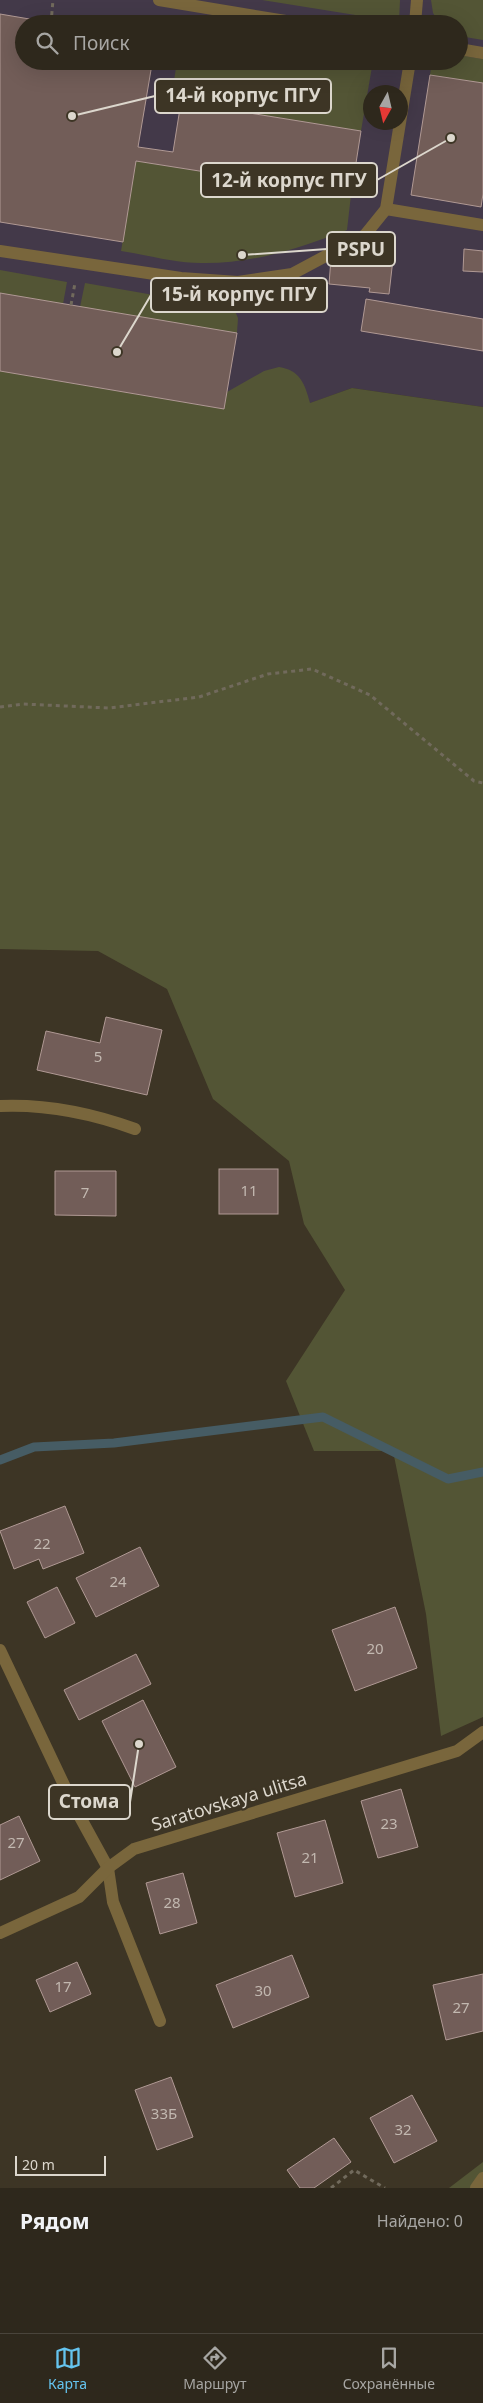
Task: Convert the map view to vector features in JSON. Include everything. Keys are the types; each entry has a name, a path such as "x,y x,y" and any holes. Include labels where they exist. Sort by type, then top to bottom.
{"street":[{"path":"159,0 250,15"},
{"path":"415,15 416,0"},
{"path":"468,50 483,53"},
{"path":"0,250 181,278 238,282 292,274 365,235 386,209 409,70"},
{"path":"386,209 483,225"},
{"path":"0,1106 31,1105 99,1116 135,1129"},
{"path":"0,1650 74,1806 108,1868 113,1902 160,2021"},
{"name":"Saratovskaya ulitsa","path":"0,1933 79,1897 108,1868 134,1849 457,1751 483,1732"},
{"path":"476,2188 483,2178"}],"path":[{"path":"52,15 53,0"},
{"path":"0,707 23,704 109,708 199,697 268,674 312,669 370,695 474,781 483,783"},
{"path":"331,2188 354,2170 385,2188"}],"shaded area":[{"path":"0,0 483,0 483,407 352,388 217,437 0,412"}],"green space":[{"path":"262,0 400,0 399,15 355,15"},
{"path":"431,0 483,0 483,40 468,38 468,15 434,15"},
{"path":"468,56 483,59 483,83 430,75 431,70 468,70"},
{"path":"176,70 371,70 369,85 363,85 361,131 171,101"},
{"path":"136,161 351,195 347,230 276,254 220,263 181,262 121,251"},
{"path":"0,270 67,282 63,304 0,293"},
{"path":"85,283 234,309 238,318 237,333 80,307"},
{"path":"279,367 292,371 297,375 304,384 310,403 352,388 483,407 483,1717 441,1736 426,1614 393,1451 314,1451 286,1381 345,1290 304,1224 289,1161 213,1099 167,989 98,951 0,949 0,371 224,409 227,392 264,371"},
{"path":"483,2162 483,2188 449,2188"}],"building":[{"path":"0,14 15,17 15,70 151,70 138,147 173,152 181,102 361,131 351,195 136,161 123,242 0,222"},
{"path":"430,75 483,83 483,194 481,207 411,195"},
{"path":"464,249 483,251 483,272 463,271"},
{"path":"373,257 393,259 389,294 369,292 370,288 329,284 331,259 372,263"},
{"path":"0,293 237,333 224,409 0,371"},
{"path":"366,299 483,319 483,351 361,331"},
{"path":"106,1017 162,1030 147,1095 37,1070 46,1031 100,1043"},
{"path":"219,1169 278,1169 278,1214 219,1214"},
{"path":"55,1171 116,1171 116,1216 55,1215"},
{"path":"65,1506 84,1553 43,1569 39,1559 14,1569 0,1531"},
{"path":"140,1547 159,1586 96,1617 76,1578"},
{"path":"57,1587 75,1623 45,1638 27,1602"},
{"path":"395,1607 417,1668 355,1691 332,1630"},
{"path":"136,1654 151,1684 79,1720 64,1690"},
{"path":"143,1700 176,1767 135,1787 102,1721"},
{"path":"401,1789 418,1847 378,1858 361,1801"},
{"path":"19,1816 40,1861 0,1880 0,1825"},
{"path":"325,1820 343,1883 295,1897 277,1833"},
{"path":"183,1873 197,1923 160,1934 146,1883"},
{"path":"292,1955 309,1997 233,2028 216,1985"},
{"path":"77,1962 91,1994 50,2012 36,1980"},
{"path":"483,1974 483,2031 446,2040 433,1985"},
{"path":"171,2077 193,2137 157,2150 135,2090"},
{"path":"412,2095 437,2141 394,2163 370,2118"},
{"path":"334,2138 351,2162 314,2188 300,2188 287,2170"}],"waterway":[{"path":"0,1460 34,1447 114,1443 323,1417 448,1479 483,1472"}],"place":[{"name":"14-й корпус ПГУ","path":"72,116"},
{"name":"12-й корпус ПГУ","path":"451,138"},
{"name":"PSPU","path":"242,255"},
{"name":"15-й корпус ПГУ","path":"117,352"},
{"name":"Стома","path":"139,1744"}]}
